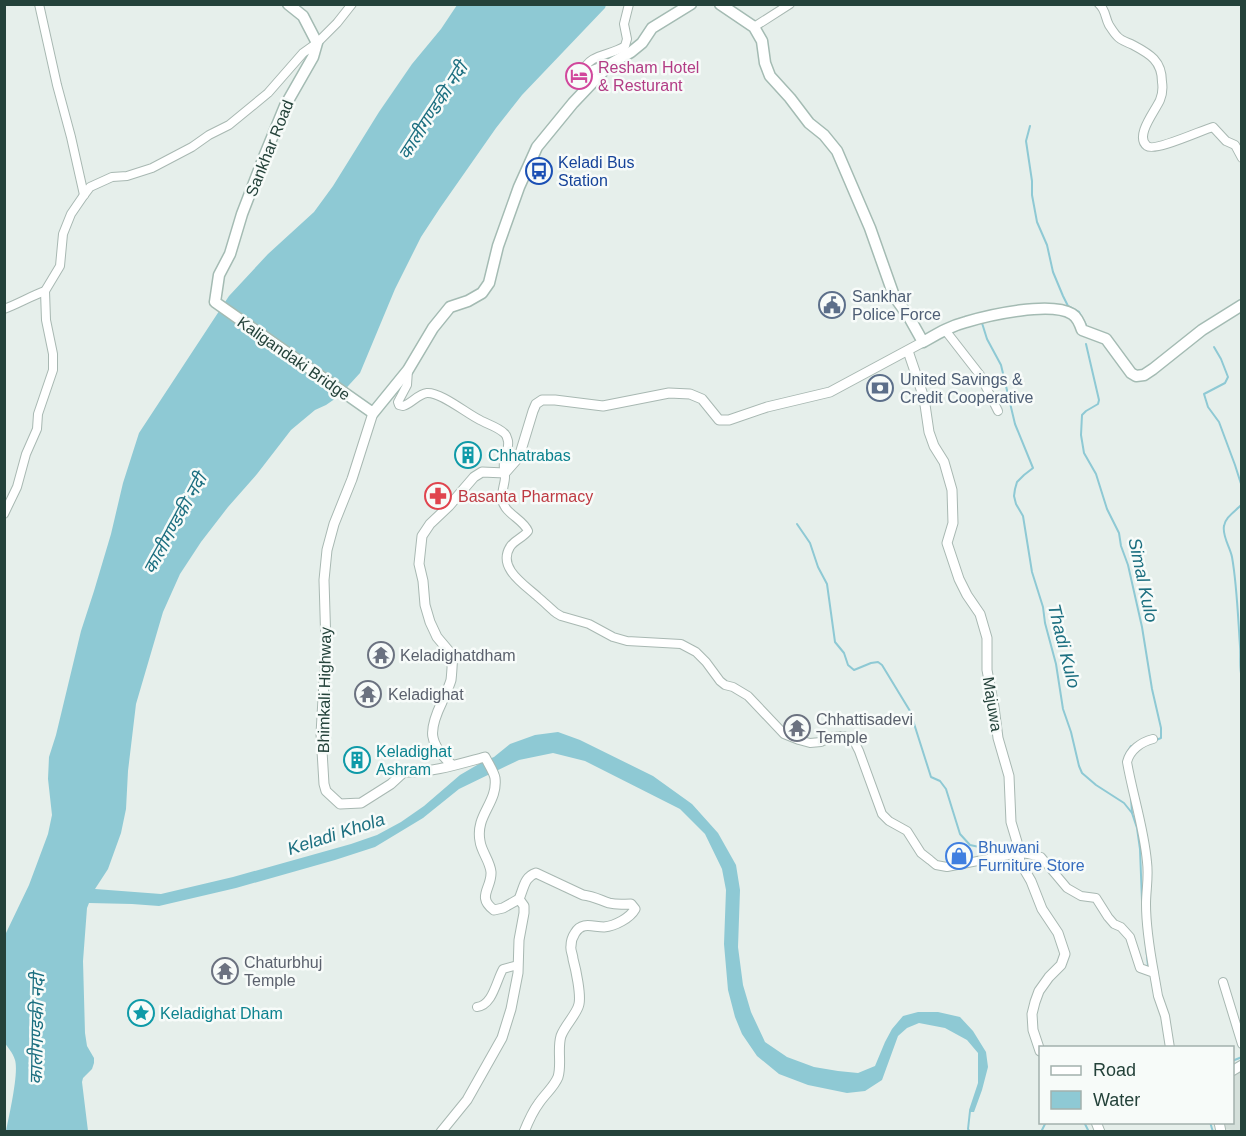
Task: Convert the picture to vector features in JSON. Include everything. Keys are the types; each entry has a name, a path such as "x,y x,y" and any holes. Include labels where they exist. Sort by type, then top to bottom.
{"main road":[{"path":"288,4 303,16 317,43"},
{"path":"373,413 408,370 450,307 482,293 489,283 498,246 515,197 537,147 609,64 642,43 652,28 691,4"},
{"path":"720,4 754,27 762,40 765,63 770,76 809,123 824,135 837,151 867,218 894,296 923,342 966,321 1042,308 1073,314 1082,330 1106,339 1131,373 1136,376 1144,375 1154,369 1202,330 1242,305"},
{"name":"Sankhar Road","path":"215,302 219,275 230,254 242,214 264,157 285,106 313,57 317,43"},
{"name":"Kaligandaki Bridge","path":"215,302 373,413"}],"street":[{"path":"39,4 84,195"},
{"path":"4,514 17,487 26,454 37,429 38,414 53,370 53,354 46,320 45,291 60,266 63,234 71,214 90,187 111,177 127,176 152,168 229,125 268,93 303,53 337,23 352,4"},
{"path":"609,64 585,73 583,69 597,56 614,52 625,46 627,39 624,24 629,4"},
{"path":"754,27 790,4"},
{"path":"1099,4 1103,8 1108,24 1119,39 1154,58 1160,66 1162,89 1160,101 1145,129 1146,146 1155,148 1213,128 1226,141 1235,145 1242,158"},
{"path":"4,309 45,291"},
{"path":"945,330 980,375 998,411"},
{"path":"505,473 519,457 532,411 542,400 603,406 669,393 690,394 702,399 719,420 729,420 767,407 830,392 923,342"},
{"name":"Majuwa","path":"908,351 924,398 929,432 944,462 952,490 953,523 947,543 959,579 980,614 987,638 987,670 998,738 1009,776 1011,822 1020,862 1031,881 1042,909 1058,933 1065,954 1061,965 1049,977 1035,1002 1032,1014 1033,1030 1039,1046"},
{"path":"408,370 407,385 398,402 399,405 406,405 426,393 432,394 505,433 508,452 503,466 505,473 502,499 528,531 511,546 507,559 517,580 556,613 589,624 613,637 627,641 681,644 696,652 725,685 748,696 784,734 810,743 821,742 831,737 852,737 882,814 889,821 907,831 921,853 936,865 947,867 1019,853 1041,857 1067,888 1081,896 1096,898 1114,924 1121,927 1130,937 1140,968 1152,973"},
{"name":"Bhimkali Highway","path":"373,413 327,550 324,580 326,646 321,734 326,791 340,804 361,803 391,784 404,772 418,772 485,758 495,776 492,801 480,820 480,840 491,872 485,898 487,905 494,909 503,908 519,899"},
{"path":"452,765 435,746 431,733 435,715 451,681 453,656 437,637 425,605 419,564 422,536 430,524 474,477 482,472 505,473"},
{"path":"1153,739 1141,742 1128,756 1127,762 1148,863 1146,903 1152,973 1166,1016 1170,1046"},
{"path":"441,1131 467,1100 502,1038 512,1009 518,965 519,940 524,913 524,906 519,899 526,879 536,873 583,895 618,905 631,904 635,909 632,914 611,925 580,927 573,937 570,945 577,975 579,1004 559,1044 557,1079 538,1104 524,1131"},
{"path":"477,1006 483,1006 490,999 502,969 518,965"},
{"path":"1223,982 1242,1044"}],"shaded area":[{"path":"1241,1067 1241,1131 1223,1129 1222,1124 1234,1124 1234,1071"}],"water":[{"name":"कालीगण्डकी नदी","path":"457,5 606,5 522,95 440,208 421,237 395,289 360,373 339,396 315,410 291,430 201,542 180,574 163,612 136,704 126,809 121,833 108,869 95,889 161,894 233,877 351,844 377,835 401,822 424,806 460,775 494,757 510,744 535,735 558,732 580,740 653,776 692,804 718,833 736,865 740,890 738,947 743,985 751,1012 765,1042 787,1057 814,1067 858,1073 875,1066 892,1029 903,1016 918,1012 938,1012 960,1017 973,1031 986,1052 988,1067 974,1112 969,1110 978,1083 978,1053 967,1040 945,1028 919,1023 907,1028 898,1036 882,1080 865,1091 847,1093 808,1085 779,1074 757,1056 742,1034 728,990 724,944 726,890 722,869 705,834 680,809 585,761 553,753 519,760 459,789 423,818 375,847 335,860 236,888 159,906 89,903 83,961 85,1033 87,1046 94,1058 94,1063 82,1082 88,1131 6,1131 16,1066 13,1055 5,1043 4,943 6,933 29,885 48,834 52,815 48,779 49,757 81,631 139,433 229,296 268,254 314,212 412,64 441,29"}],"waterway":[{"name":"Simal Kulo","path":"1030,126 1026,141 1037,222 1047,245 1053,272 1063,296 1068,306 1079,312 1086,325"},
{"name":"Thadi Kulo","path":"982,323 987,339 1001,365 1015,424 1033,468 1017,482 1014,496 1023,516 1032,572 1043,607 1056,664 1063,709 1082,773 1124,803 1132,813 1140,849 1142,901"},
{"name":"Simal Kulo","path":"1086,344 1099,400 1098,404 1082,415 1081,435 1084,453 1096,474 1107,509 1119,533 1128,565 1161,728 1161,738 1156,740"},
{"path":"1214,347 1228,377 1225,383 1204,394 1208,407 1219,422 1242,487"},
{"path":"1242,504 1226,520 1224,530 1232,557 1235,579 1242,679"},
{"path":"797,524 810,543 818,567 827,584 835,642 844,653 848,665 854,670 871,663 878,662 882,665 910,711 931,777 940,781 946,789 960,834 970,845 1002,852 1010,851"},
{"name":"Simal Kulo","path":"1124,763 1126,754 1131,746 1134,746"},
{"name":"Simal Kulo","path":"1131,798 1132,813"},
{"name":"Thadi Kulo","path":"1145,936 1148,966"},
{"path":"1234,1060 1242,1057"},
{"name":"Keladi Khola","path":"970,1111 968,1129 970,1132"},
{"name":"Keladi Khola","path":"1041,1132 1045,1124"},
{"name":"Keladi Khola","path":"1085,1124 1089,1132"},
{"path":"1211,1124 1213,1132"}],"place":[{"name":"Resham Hotel & Resturant","path":"579,76"},
{"name":"Keladi Bus Station","path":"539,171"},
{"name":"Sankhar Police Force","path":"832,305"},
{"name":"United Savings & Credit Cooperative","path":"880,388"},
{"name":"Chhatrabas","path":"468,455"},
{"name":"Basanta Pharmacy","path":"438,496"},
{"name":"Keladighatdham","path":"381,655"},
{"name":"Keladighat","path":"368,694"},
{"name":"Chhattisadevi Temple","path":"797,728"},
{"name":"Keladighat Ashram","path":"357,760"},
{"name":"Bhuwani Furniture Store","path":"959,856"},
{"name":"Chaturbhuj Temple","path":"225,971"},
{"name":"Keladighat Dham","path":"141,1013"}]}
